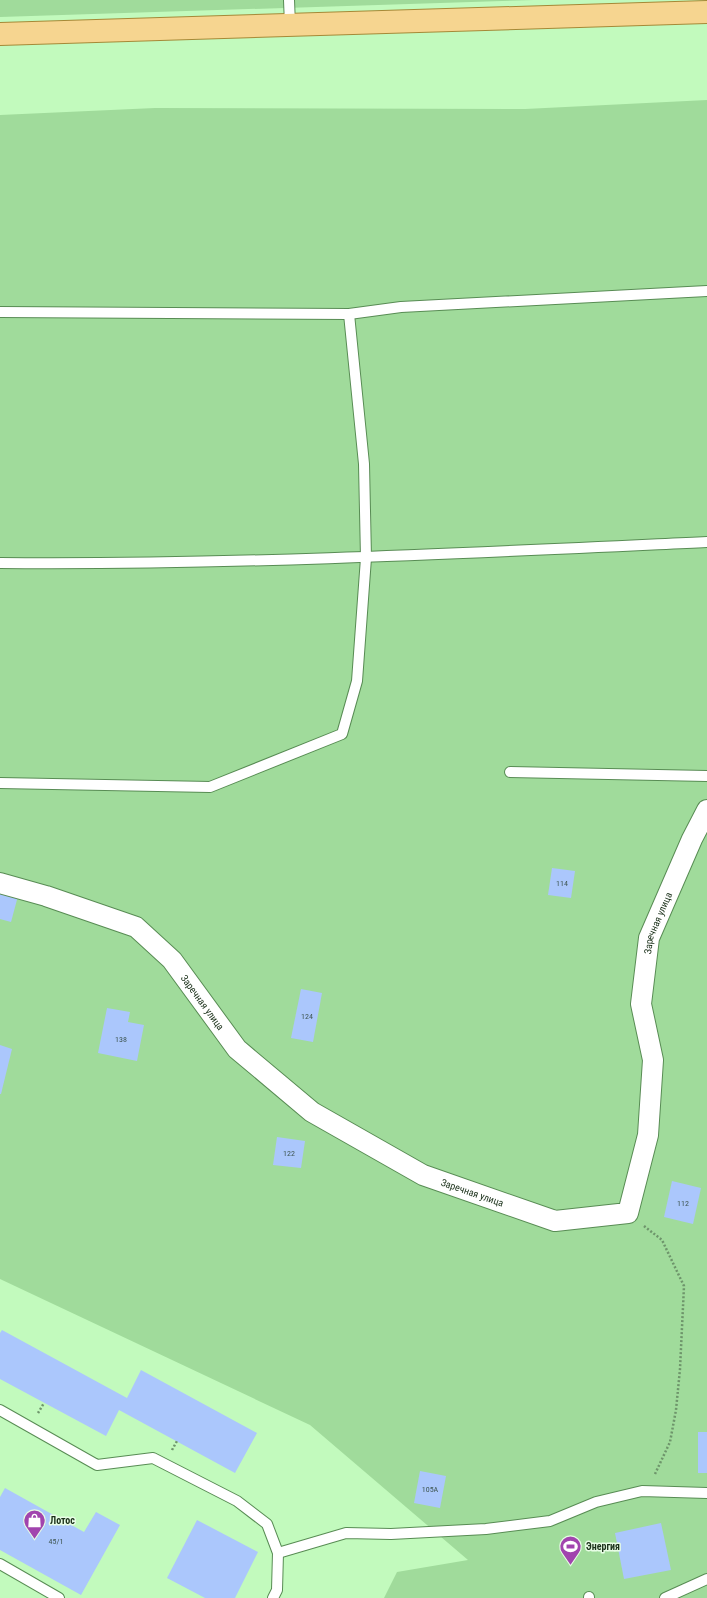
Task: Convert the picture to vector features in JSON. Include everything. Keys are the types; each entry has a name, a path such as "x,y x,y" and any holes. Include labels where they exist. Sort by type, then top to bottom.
{"main road":[{"path":"0,34 707,12"}],"street":[{"name":"Заречная улица","path":"0,883 46,896 136,927 172,960 237,1048 312,1112 423,1175 555,1221 628,1213 648,1135 653,1060 641,1004 648,938 692,839 707,810"}],"lane":[{"path":"289,0 290,25"},
{"path":"0,312 349,314 401,307 707,291"},
{"path":"0,783 210,787 342,734 357,680 366,558 364,464 349,314"},
{"path":"0,563 100,564 366,558 707,542"},
{"path":"510,772 707,776"},
{"path":"0,1410 97,1465 153,1458 237,1501 267,1524 278,1553 277,1590 273,1598"},
{"path":"278,1553 346,1533 423,1533 486,1529 550,1521 596,1502 642,1491 707,1493"},
{"path":"0,1564 59,1598"},
{"path":"665,1598 707,1579"}],"path":[{"path":"628,1213 662,1240 684,1286 680,1369 676,1410 670,1442 658,1470 642,1491"}],"green space":[{"path":"0,0 534,0 0,17"},
{"path":"707,100 707,1598 384,1598 397,1572 468,1560 310,1425 0,1279 0,115 155,108 525,109"}],"building":[{"path":"552,868 575,871 571,898 548,895"},
{"path":"0,891 18,896 11,922 0,919"},
{"path":"301,989 322,993 313,1042 291,1038"},
{"path":"107,1008 130,1012 128,1022 144,1025 137,1061 98,1053"},
{"path":"0,1045 12,1049 1,1094 0,1094"},
{"path":"277,1137 305,1141 301,1168 273,1165"},
{"path":"672,1181 701,1188 693,1224 664,1217"},
{"path":"2,1330 127,1398 141,1370 257,1433 235,1473 119,1410 106,1436 0,1379 0,1333"},
{"path":"698,1432 707,1432 707,1473 698,1473"},
{"path":"420,1471 446,1476 440,1508 414,1503"},
{"path":"5,1488 84,1532 96,1512 120,1525 81,1595 0,1550 0,1497"},
{"path":"197,1520 258,1552 235,1598 205,1598 167,1578"},
{"path":"661,1523 671,1570 624,1579 615,1533"}],"place":[{"name":"Лотос","path":"34,1540"},
{"name":"Энергия","path":"570,1566"}]}
